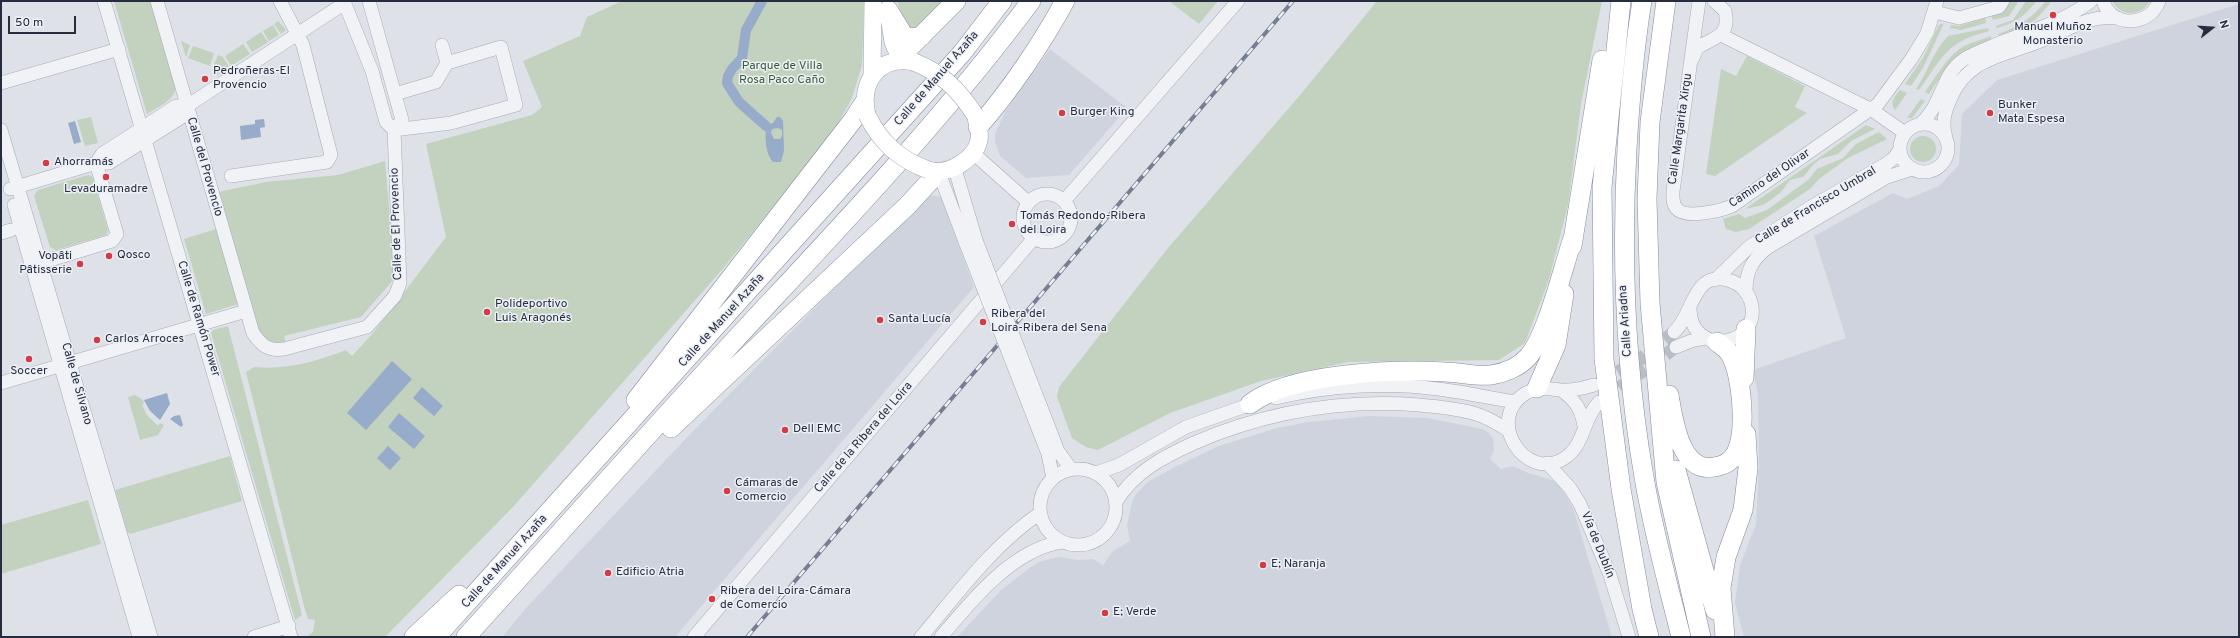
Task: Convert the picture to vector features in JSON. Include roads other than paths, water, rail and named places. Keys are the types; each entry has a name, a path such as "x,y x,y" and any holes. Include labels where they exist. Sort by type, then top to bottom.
{"highway":[{"path":"908,61 908,49 956,1"},
{"name":"Calle de Manuel Azaña","path":"436,637 962,53 1002,1"},
{"name":"Calle de Manuel Azaña","path":"466,637 868,197 945,107 1031,1"},
{"path":"977,121 992,112 1066,1"},
{"path":"1537,388 1556,345 1612,1"},
{"path":"1621,1 1602,187 1604,359 1620,489 1642,609 1649,637"},
{"name":"Calle Ariadna","path":"1642,1 1634,48 1625,191 1623,270 1626,337 1644,477 1681,637"},
{"name":"Calle Ariadna","path":"1666,1 1650,122 1647,199 1650,304 1666,482 1700,637"},
{"path":"883,4 904,36 913,38 922,36"},
{"path":"414,637 588,470 626,412 853,120 865,109"},
{"path":"484,637 520,593 574,518 907,206 939,171"},
{"path":"1647,199 1658,311 1672,413 1683,449 1687,457 1699,466 1706,468 1721,466 1730,461 1738,448 1742,429 1738,371 1730,355 1711,340"},
{"path":"1250,404 1262,395 1288,386 1347,376 1394,370 1445,372 1489,376 1510,370 1527,358 1539,338 1574,235"},
{"path":"1724,637 1721,588 1726,557 1743,510 1748,468 1744,370 1746,329"},
{"path":"1660,411 1692,531 1724,637"}],"main road":[{"path":"883,4 893,42 908,61"},
{"path":"872,75 885,64 908,61 930,68 950,83 977,121 979,140 972,152 939,171 909,163 891,150 876,132 865,109 866,89 872,75 883,4"}],"street":[{"name":"Calle de Ramón Power","path":"104,1 290,632"},
{"name":"Calle del Provencio","path":"157,1 253,333"},
{"path":"231,176 327,162 331,154 303,45 280,1"},
{"path":"345,3 351,9 359,9 368,1 402,120 394,130"},
{"path":"1064,201 1238,1"},
{"path":"1872,110 1895,83 1912,58 1927,33 1936,6 1959,18 1999,6 2003,1"},
{"path":"2091,1 2072,13 2033,31 1977,52 1961,61 1950,75 1935,108 1919,125 1905,133 1901,139 1900,149 1902,160 1912,169 1926,172 1939,167 1947,155 1943,124 1948,105 1958,84 1973,68 1985,61 2043,40 2092,18 2118,18 2136,21 2152,13 2161,3"},
{"path":"2103,1 2109,12 2118,18"},
{"name":"Calle Margarita Xirgu","path":"1673,191 1699,2"},
{"path":"14,188 96,164 102,154 144,135 176,106 187,106 345,3"},
{"path":"345,3 372,71 386,122 394,130"},
{"path":"1721,6 1726,26 1718,37 1738,42 1872,110 1905,133"},
{"path":"1721,6 1738,42"},
{"name":"Calle Margarita Xirgu","path":"1690,67 1697,48 1718,37"},
{"path":"442,45 447,63"},
{"path":"394,130 451,123 516,105 501,47 447,63 436,82 395,94"},
{"path":"1,83 118,49"},
{"name":"Camino del Olivar","path":"1673,191 1673,201 1677,209 1682,212 1697,213 1721,210 1732,206 1872,110"},
{"path":"1919,125 1934,127 1946,138"},
{"name":"Calle de Silvano","path":"1,130 14,188 65,364 139,637"},
{"name":"Calle de El Provencio","path":"253,333 261,345 273,350 284,349 367,327 395,296 400,283 394,130"},
{"name":"Calle de Francisco Umbral","path":"1715,280 1749,247 1809,208 1886,164 1894,158 1900,149"},
{"path":"972,152 1028,202"},
{"name":"Calle de Silvano","path":"1,159 14,188 40,263 65,364 151,637"},
{"path":"40,263 112,241 117,234 96,164"},
{"name":"Calle de Francisco Umbral","path":"1746,292 1749,268 1756,258 1767,248 1887,177 1912,169"},
{"path":"939,171 971,242 1053,452 1053,478 1041,498 1040,514 1048,531 1062,542"},
{"path":"1046,194 1059,197 1064,201 1068,207 1071,220 1066,233 1054,241 1041,241 1034,238 1025,228 1023,222 1023,215 1028,202 1039,195 1046,194"},
{"name":"Calle de la Ribera del Loira","path":"694,637 1034,238"},
{"path":"1674,332 1682,324 1697,290 1715,280 1727,280 1735,283 1746,292 1752,309 1751,320 1746,329 1731,340 1691,341 1676,347"},
{"path":"1690,307 1693,326 1711,340"},
{"path":"1,383 246,311"},
{"path":"1561,390 1594,385"},
{"path":"1096,474 1119,465 1186,427 1250,404 1280,397 1341,388 1405,386 1436,388 1516,402"},
{"path":"1549,387 1561,390 1573,398 1582,411 1584,426 1582,440 1573,452 1561,460 1547,463 1527,458 1513,444 1508,430 1509,420 1516,402 1526,393 1537,388 1549,387"},
{"path":"1584,426 1588,417 1599,402"},
{"path":"1116,502 1136,476 1148,467 1182,449 1237,427 1294,411 1356,404 1429,406 1477,414 1508,430"},
{"path":"1053,452 1071,469"},
{"name":"Vía de Dublín","path":"1547,463 1570,488 1580,504 1610,575 1629,637"},
{"path":"941,637 969,604 1023,557 1049,544 1062,542 1082,546 1095,542 1104,536 1114,520 1116,502 1111,488 1096,474 1080,469 1071,469 1053,478"},
{"path":"920,637 996,551 1022,525 1040,514"},
{"path":"929,637 936,628 942,612"},
{"path":"254,637 290,632"}],"water":[{"path":"777,117 780,117 783,121 784,151 781,162 773,162 770,159 767,150 766,126 773,123","holes":["778,128 782,130 782,136 780,139 774,139 771,133 772,129"]},
{"path":"264,119 265,127 260,128 261,137 241,140 240,126 255,124 255,120"},
{"path":"75,121 81,142 74,144 68,123"},
{"path":"392,361 412,379 366,430 347,413"},
{"path":"422,387 443,406 434,416 413,398"},
{"path":"167,393 170,404 160,420 150,411 144,400"},
{"path":"399,413 425,436 414,449 388,427"},
{"path":"180,415 183,425 181,427 170,419 174,416"},
{"path":"388,446 401,458 390,470 377,458"}],"waterway":[{"path":"762,1 746,30 742,58 732,69 728,76 727,83 739,102 766,126"}],"tunnel":[{"path":"1601,381 1638,361 1674,332"},
{"path":"1604,399 1676,347"}],"railway":[{"path":"747,637 1293,1"}],"place":[{"name":"Manuel Muñoz Monasterio","path":"2053,15"},
{"name":"Pedroñeras-El Provencio","path":"205,79"},
{"name":"Burger King","path":"1062,113"},
{"name":"Bunker Mata Espesa","path":"1990,113"},
{"name":"Ahorramás","path":"46,163"},
{"name":"Levaduramadre","path":"106,177"},
{"name":"Tomás Redondo-Ribera del Loira","path":"1012,224"},
{"name":"Qosco","path":"109,256"},
{"name":"Vopâti Pâtisserie","path":"80,264"},
{"name":"Polideportivo Luis Aragonés","path":"487,312"},
{"name":"Santa Lucía","path":"880,320"},
{"name":"Ribera del Loira-Ribera del Sena","path":"983,322"},
{"name":"Carlos Arroces","path":"97,340"},
{"name":"Soccer","path":"29,359"},
{"name":"Dell EMC","path":"785,430"},
{"name":"Cámaras de Comercio","path":"727,491"},
{"name":"E; Naranja","path":"1263,565"},
{"name":"Edificio Atria","path":"608,573"},
{"name":"Ribera del Loira-Cámara de Comercio","path":"712,599"},
{"name":"E; Verde","path":"1105,613"}],"park label":[{"name":"Parque de Villa Rosa Paco Caño","path":"782,74"}]}
